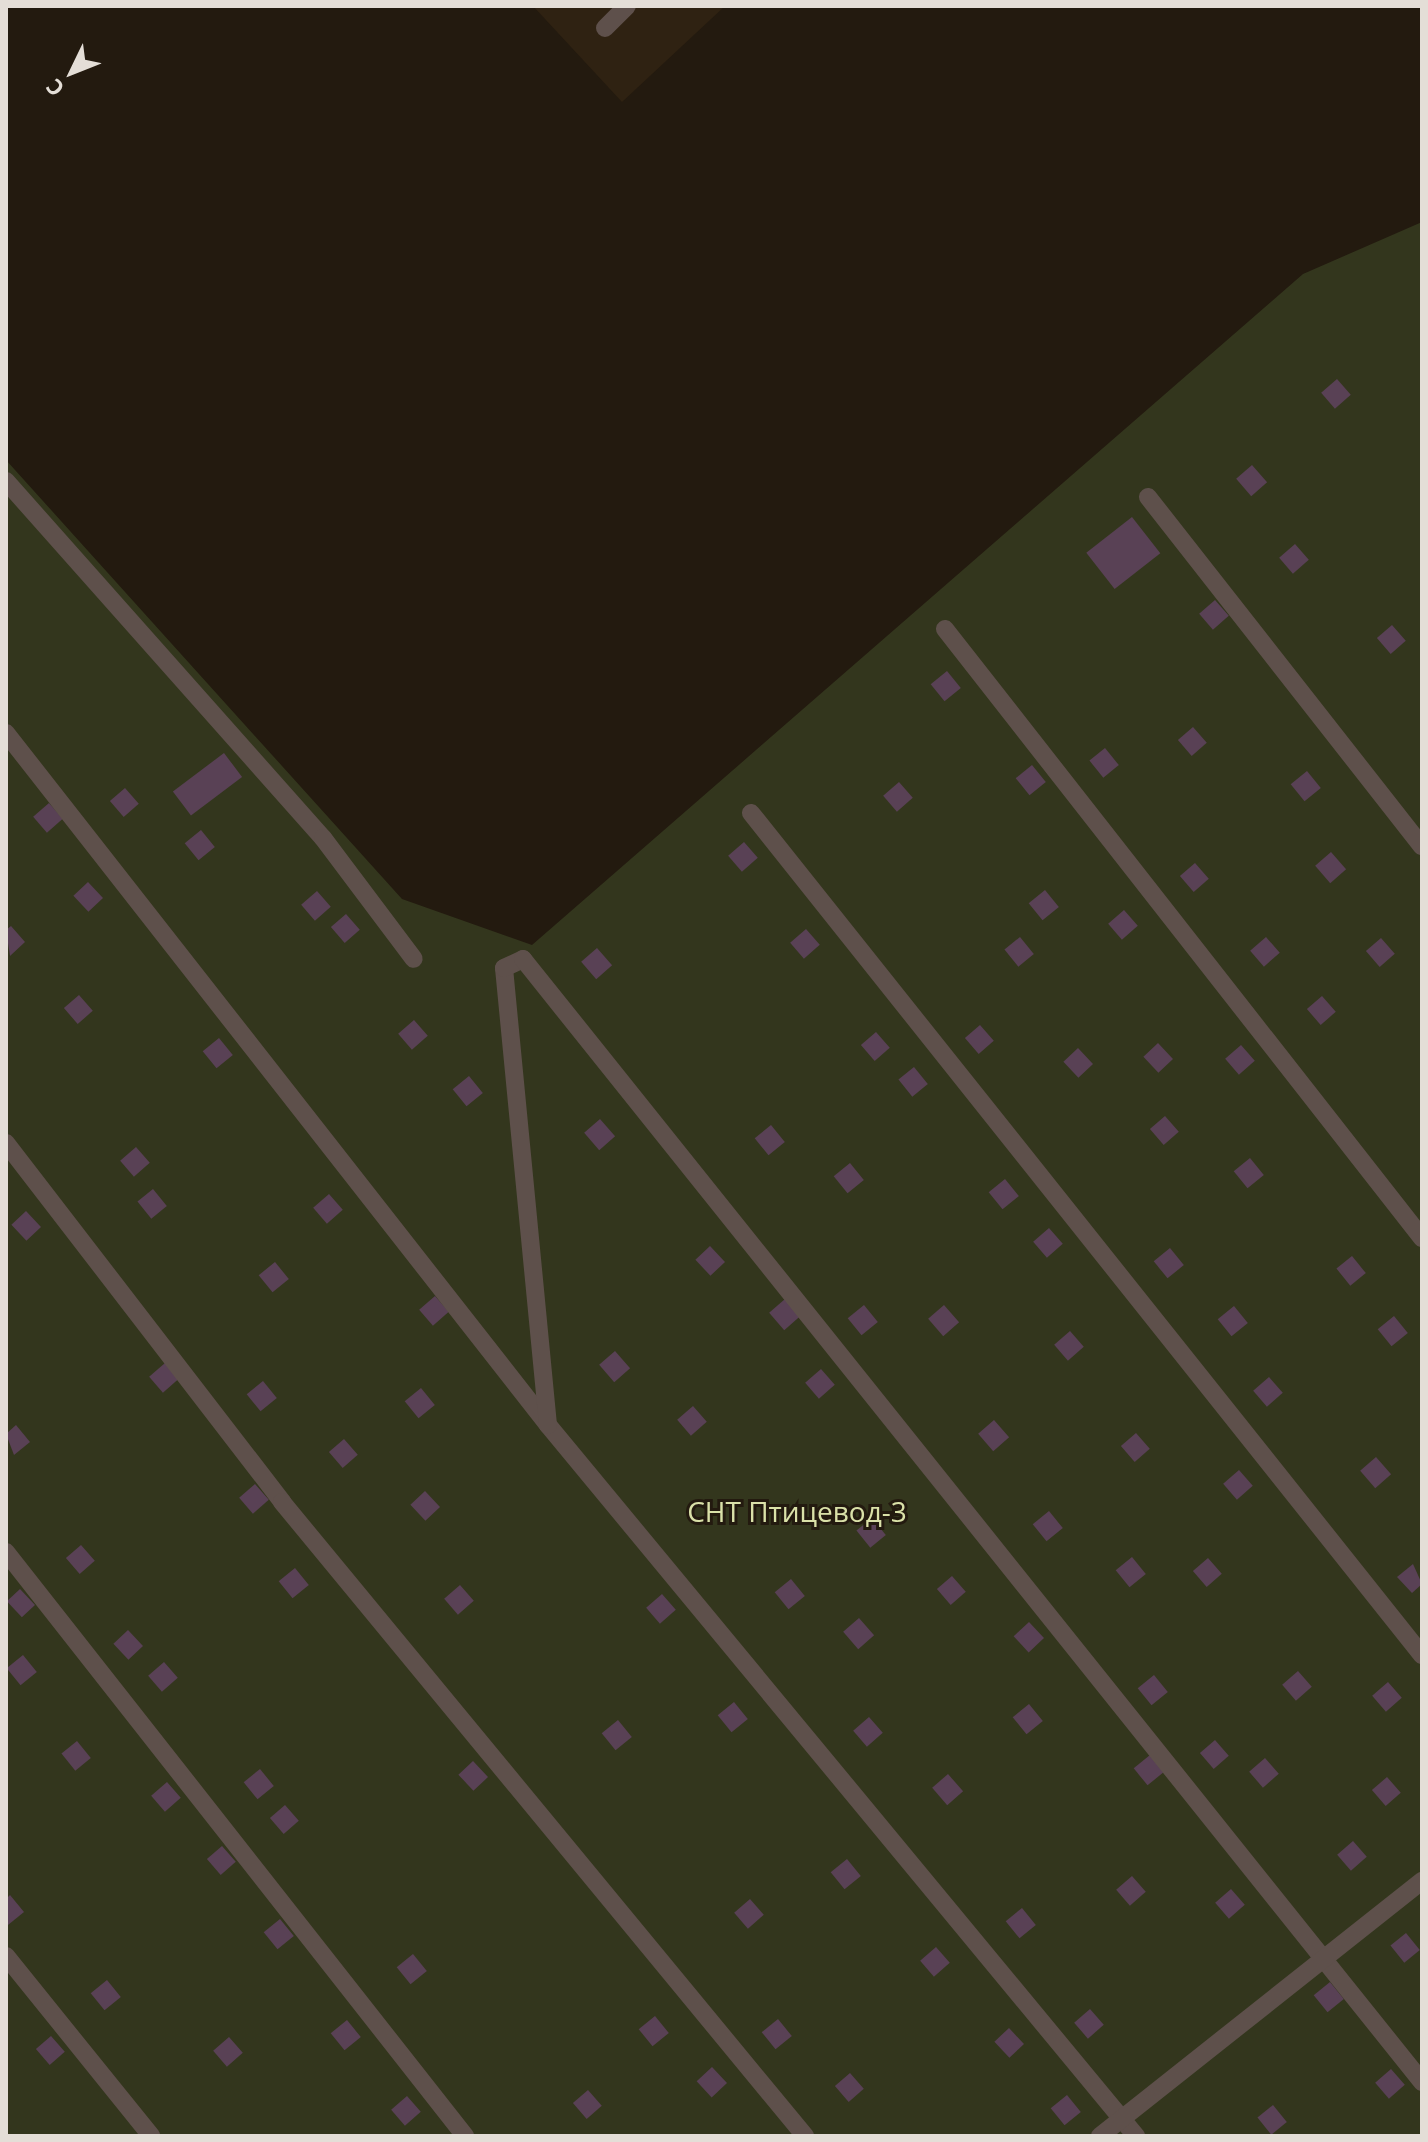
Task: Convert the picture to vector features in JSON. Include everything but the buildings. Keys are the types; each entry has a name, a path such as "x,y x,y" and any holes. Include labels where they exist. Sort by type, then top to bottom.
{"lane":[{"path":"605,28 627,6"},
{"path":"6,481 323,838 414,959"},
{"path":"1148,497 1422,846"},
{"path":"945,629 1422,1238"},
{"path":"6,733 548,1425 1136,2136"},
{"path":"751,813 1422,1655"},
{"path":"548,1425 504,968 523,959 1422,2082"},
{"path":"6,1143 282,1502 805,2136"},
{"path":"6,1552 465,2136"},
{"path":"1100,2136 1422,1881"},
{"path":"6,1956 151,2136"}],"shaded area":[{"path":"533,6 725,6 622,102"}],"green space":[{"name":"СНТ Птицевод-3","path":"1422,222 1422,2136 6,2136 6,460 402,899 532,945 1303,274"}]}
